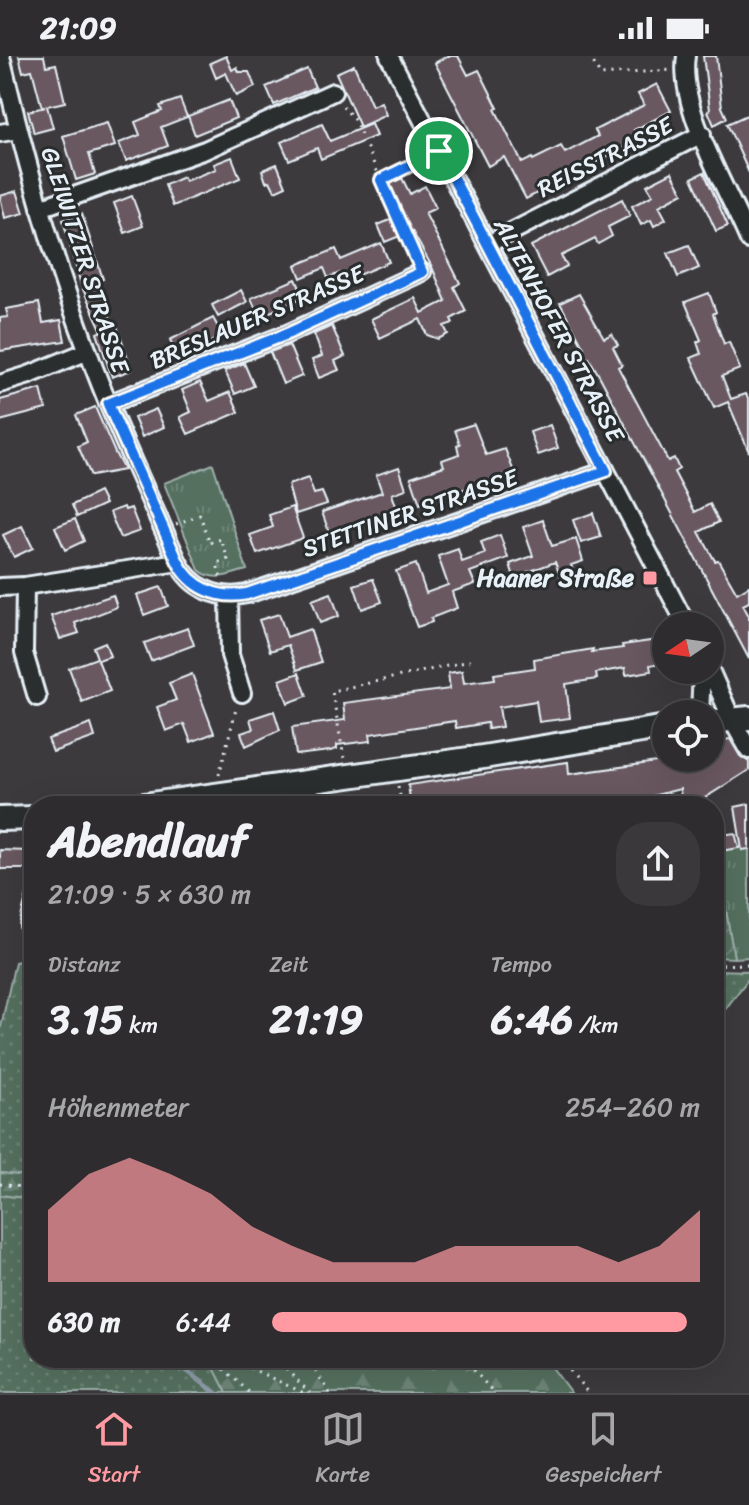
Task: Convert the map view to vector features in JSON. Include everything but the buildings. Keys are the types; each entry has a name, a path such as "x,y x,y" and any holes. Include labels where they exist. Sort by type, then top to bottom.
{"main road":[{"path":"211,796 652,729"},
{"path":"0,819 24,818"}],"street":[{"name":"GLEIWITZER STRASSE","path":"1,56 40,208 88,351 178,562"},
{"name":"ALTENHOFER STRASSE","path":"389,56 680,612"},
{"path":"685,63 686,89 702,134 747,231"},
{"path":"40,208 205,150 333,92"},
{"path":"0,133 18,130"},
{"name":"REISSTRASSE","path":"488,244 702,134"},
{"name":"BRESLAUER STRASSE","path":"108,404 287,334 422,272"},
{"path":"0,384 88,351"},
{"name":"STETTINER STRASSE","path":"226,596 247,594 606,471"},
{"path":"0,587 25,586 178,562 187,577 198,586 226,596 230,655 242,693"},
{"path":"25,586 24,653 37,697"},
{"path":"716,684 730,720 749,750"}],"path":[{"path":"590,56 600,75 685,63"},
{"path":"333,92 355,121 422,272"},
{"path":"381,180 439,151"},
{"path":"163,529 200,515 210,543 221,539 228,559 217,563 226,596"},
{"path":"347,777 332,691 470,661"},
{"path":"218,795 219,773 242,693"},
{"path":"724,965 749,964"},
{"path":"0,1184 24,1188"},
{"path":"223,1368 250,1393"},
{"path":"251,1368 307,1393"},
{"path":"284,1368 307,1393"},
{"path":"314,1368 330,1393"},
{"path":"472,1368 494,1393"},
{"path":"568,1368 588,1393"}],"green space":[{"path":"213,464 247,570 216,577 199,570 164,483"},
{"path":"749,846 749,957 734,958 724,899 724,850"},
{"path":"724,899 734,958 724,958"},
{"path":"24,961 24,1176 0,1173 0,1031 15,962"},
{"path":"724,970 749,971 749,978 724,1011"},
{"path":"0,1173 24,1176 24,1198 0,1195"},
{"path":"0,1195 24,1198 24,1368 214,1368 227,1393 0,1393"},
{"path":"214,1368 552,1368 571,1393 227,1393"}],"waterway":[{"path":"185,1368 216,1393"}],"place":[{"name":"Haaner Straße","path":"650,578"}],"route":[{"path":"439,151 606,471 247,594 229,596 198,586 187,577 178,562 108,404 287,334 422,272 381,180 439,151"}]}
